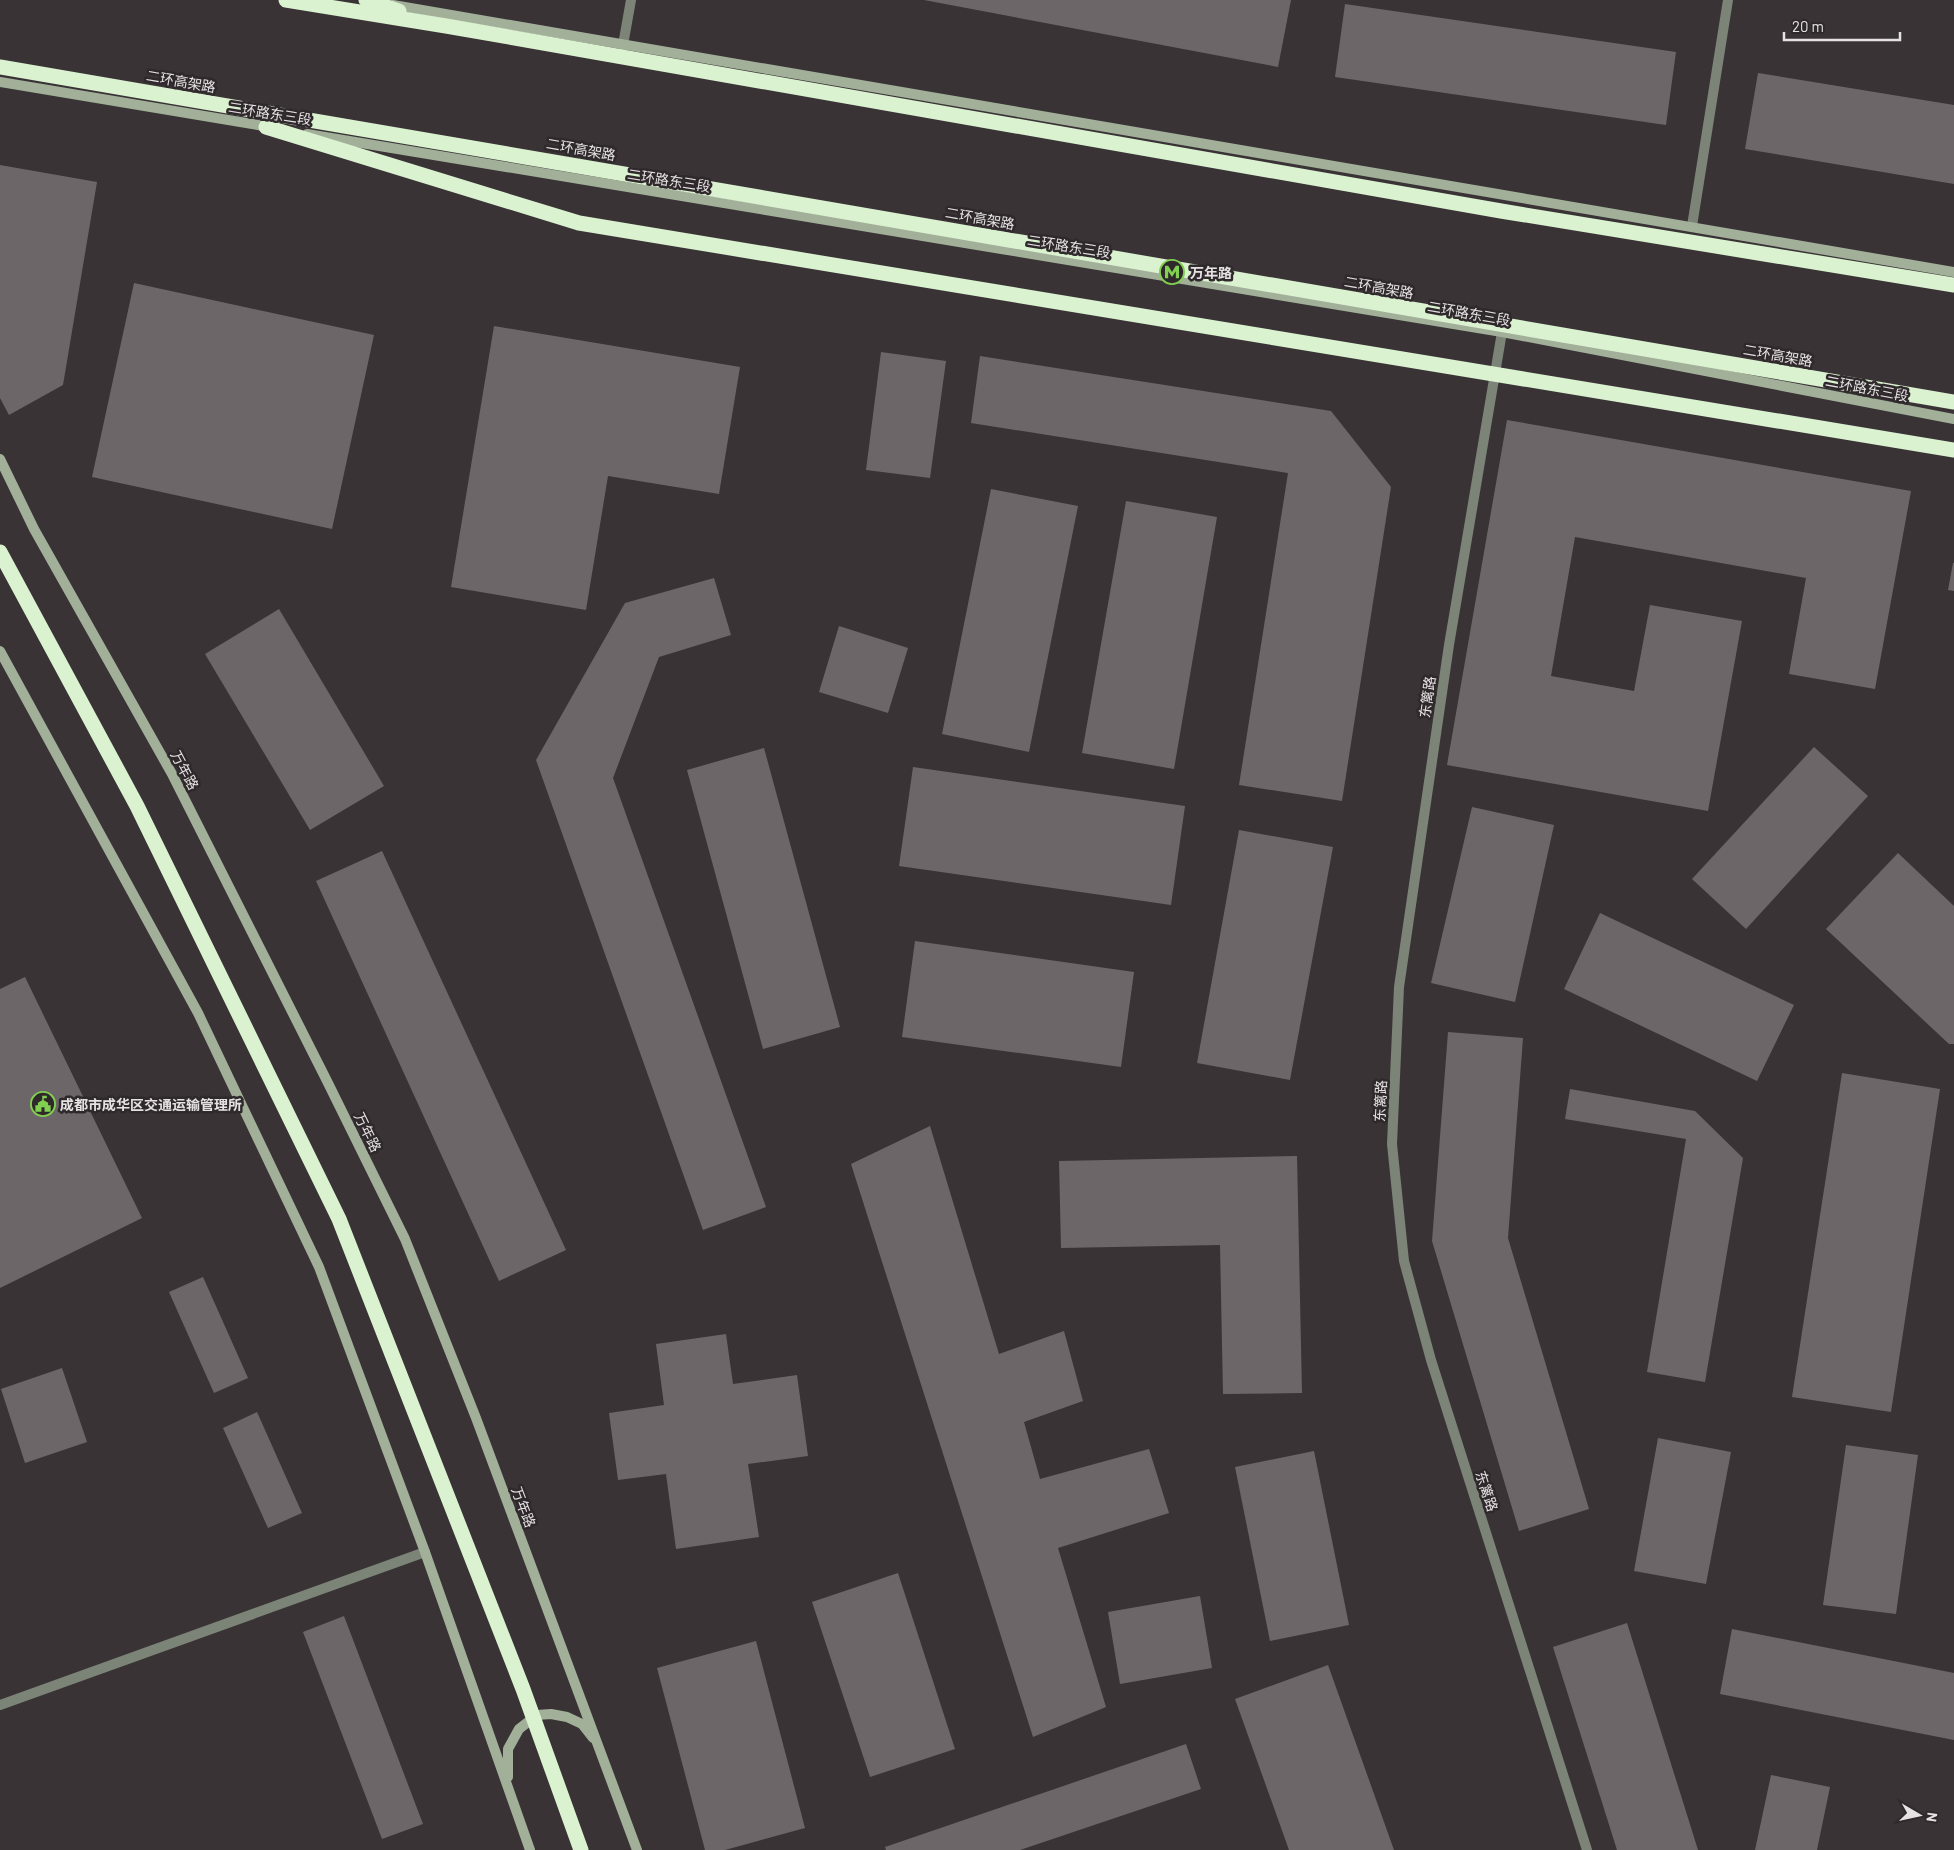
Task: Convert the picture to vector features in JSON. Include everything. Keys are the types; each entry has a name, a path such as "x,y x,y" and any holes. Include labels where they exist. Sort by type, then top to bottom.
{"highway":[{"path":"286,0 446,26 1492,209 1954,285"},
{"path":"366,0 446,26"},
{"name":"二环高架路","path":"0,67 1954,402"},
{"path":"266,127 579,223 1954,450"},
{"path":"0,552 137,806 339,1219 523,1689 581,1850"}],"main road":[{"path":"366,0 623,46 1954,272"},
{"name":"二环路东三段","path":"0,82 1502,332 1954,419"},
{"name":"万年路","path":"0,459 34,529 172,774 328,1081 404,1239 476,1418 637,1850"},
{"path":"0,651 198,1013 319,1267 425,1552 530,1850"},
{"path":"510,1793 507,1768 508,1749 519,1729 538,1715 551,1714 567,1717 582,1724 603,1757"}],"street":[{"path":"623,46 630,0"},
{"path":"1692,226 1728,0"},
{"name":"东篱路","path":"1502,332 1449,645 1399,987 1392,1144 1404,1261 1432,1360 1587,1850"},
{"path":"0,1705 425,1552"}],"building":[{"path":"924,0 1291,0 1278,67"},
{"path":"1345,4 1676,52 1666,125 1335,77"},
{"path":"1758,73 1954,105 1954,184 1745,149"},
{"path":"0,165 97,182 63,385 9,415 0,398"},
{"path":"134,283 374,335 332,529 92,477"},
{"path":"494,326 740,367 719,494 608,476 586,610 451,587"},
{"path":"881,352 946,361 930,478 866,470"},
{"path":"980,356 1331,411 1391,487 1342,801 1239,785 1288,473 971,423"},
{"path":"1507,420 1911,491 1875,689 1789,674 1806,578 1575,537 1551,676 1634,691 1650,605 1742,621 1708,811 1447,765"},
{"path":"991,489 1078,506 1029,752 942,734"},
{"path":"1126,501 1217,517 1174,769 1082,753"},
{"path":"1954,563 1954,591 1948,590"},
{"path":"714,578 731,635 659,657 613,778 766,1207 703,1230 536,760 625,603"},
{"path":"279,609 384,786 310,830 205,654"},
{"path":"839,626 908,648 888,713 819,692"},
{"path":"1814,747 1868,796 1746,929 1692,879"},
{"path":"764,748 840,1027 763,1049 687,770"},
{"path":"913,767 1185,806 1171,905 899,866"},
{"path":"1472,807 1554,825 1515,1002 1431,983"},
{"path":"1239,830 1333,847 1290,1080 1197,1063"},
{"path":"382,851 566,1250 499,1281 316,881"},
{"path":"1898,853 1954,906 1954,1044 1949,1044 1826,929"},
{"path":"1600,913 1794,1005 1757,1081 1564,989"},
{"path":"915,941 1134,972 1121,1067 902,1037"},
{"name":"成都市成华区交通运输管理所","path":"25,977 142,1218 0,1288 0,989"},
{"path":"1448,1032 1523,1038 1508,1238 1589,1509 1519,1531 1432,1241"},
{"path":"1842,1073 1940,1089 1891,1412 1792,1397"},
{"path":"1570,1089 1695,1111 1743,1158 1705,1382 1647,1372 1686,1139 1565,1119"},
{"path":"930,1126 999,1354 1064,1331 1083,1401 1024,1422 1040,1479 1149,1449 1169,1513 1058,1548 1106,1707 1033,1737 851,1164"},
{"path":"1297,1156 1302,1393 1223,1394 1220,1245 1061,1248 1059,1161"},
{"path":"203,1277 248,1378 214,1393 169,1292"},
{"path":"726,1334 733,1384 797,1375 808,1456 748,1464 759,1537 676,1549 666,1474 618,1480 609,1413 664,1405 656,1344"},
{"path":"62,1368 87,1442 25,1463 1,1389"},
{"path":"257,1412 302,1513 268,1528 223,1428"},
{"path":"1658,1438 1731,1452 1706,1584 1634,1571"},
{"path":"1846,1445 1918,1455 1896,1614 1823,1605"},
{"path":"1314,1451 1349,1625 1270,1641 1235,1467"},
{"path":"898,1573 955,1749 870,1777 812,1602"},
{"path":"1200,1596 1212,1668 1120,1684 1108,1612"},
{"path":"344,1616 423,1824 382,1839 303,1632"},
{"path":"1627,1623 1698,1850 1617,1850 1553,1647"},
{"path":"1732,1629 1954,1673 1954,1740 1720,1694"},
{"path":"756,1641 805,1828 725,1850 705,1850 657,1668"},
{"path":"1328,1665 1394,1850 1289,1850 1235,1699"},
{"path":"1186,1744 1201,1789 1020,1850 886,1850 885,1847"},
{"path":"1771,1775 1830,1787 1817,1850 1755,1850"}],"place":[{"name":"万年路","path":"1172,272"},
{"name":"成都市成华区交通运输管理所","path":"43,1104"}]}
